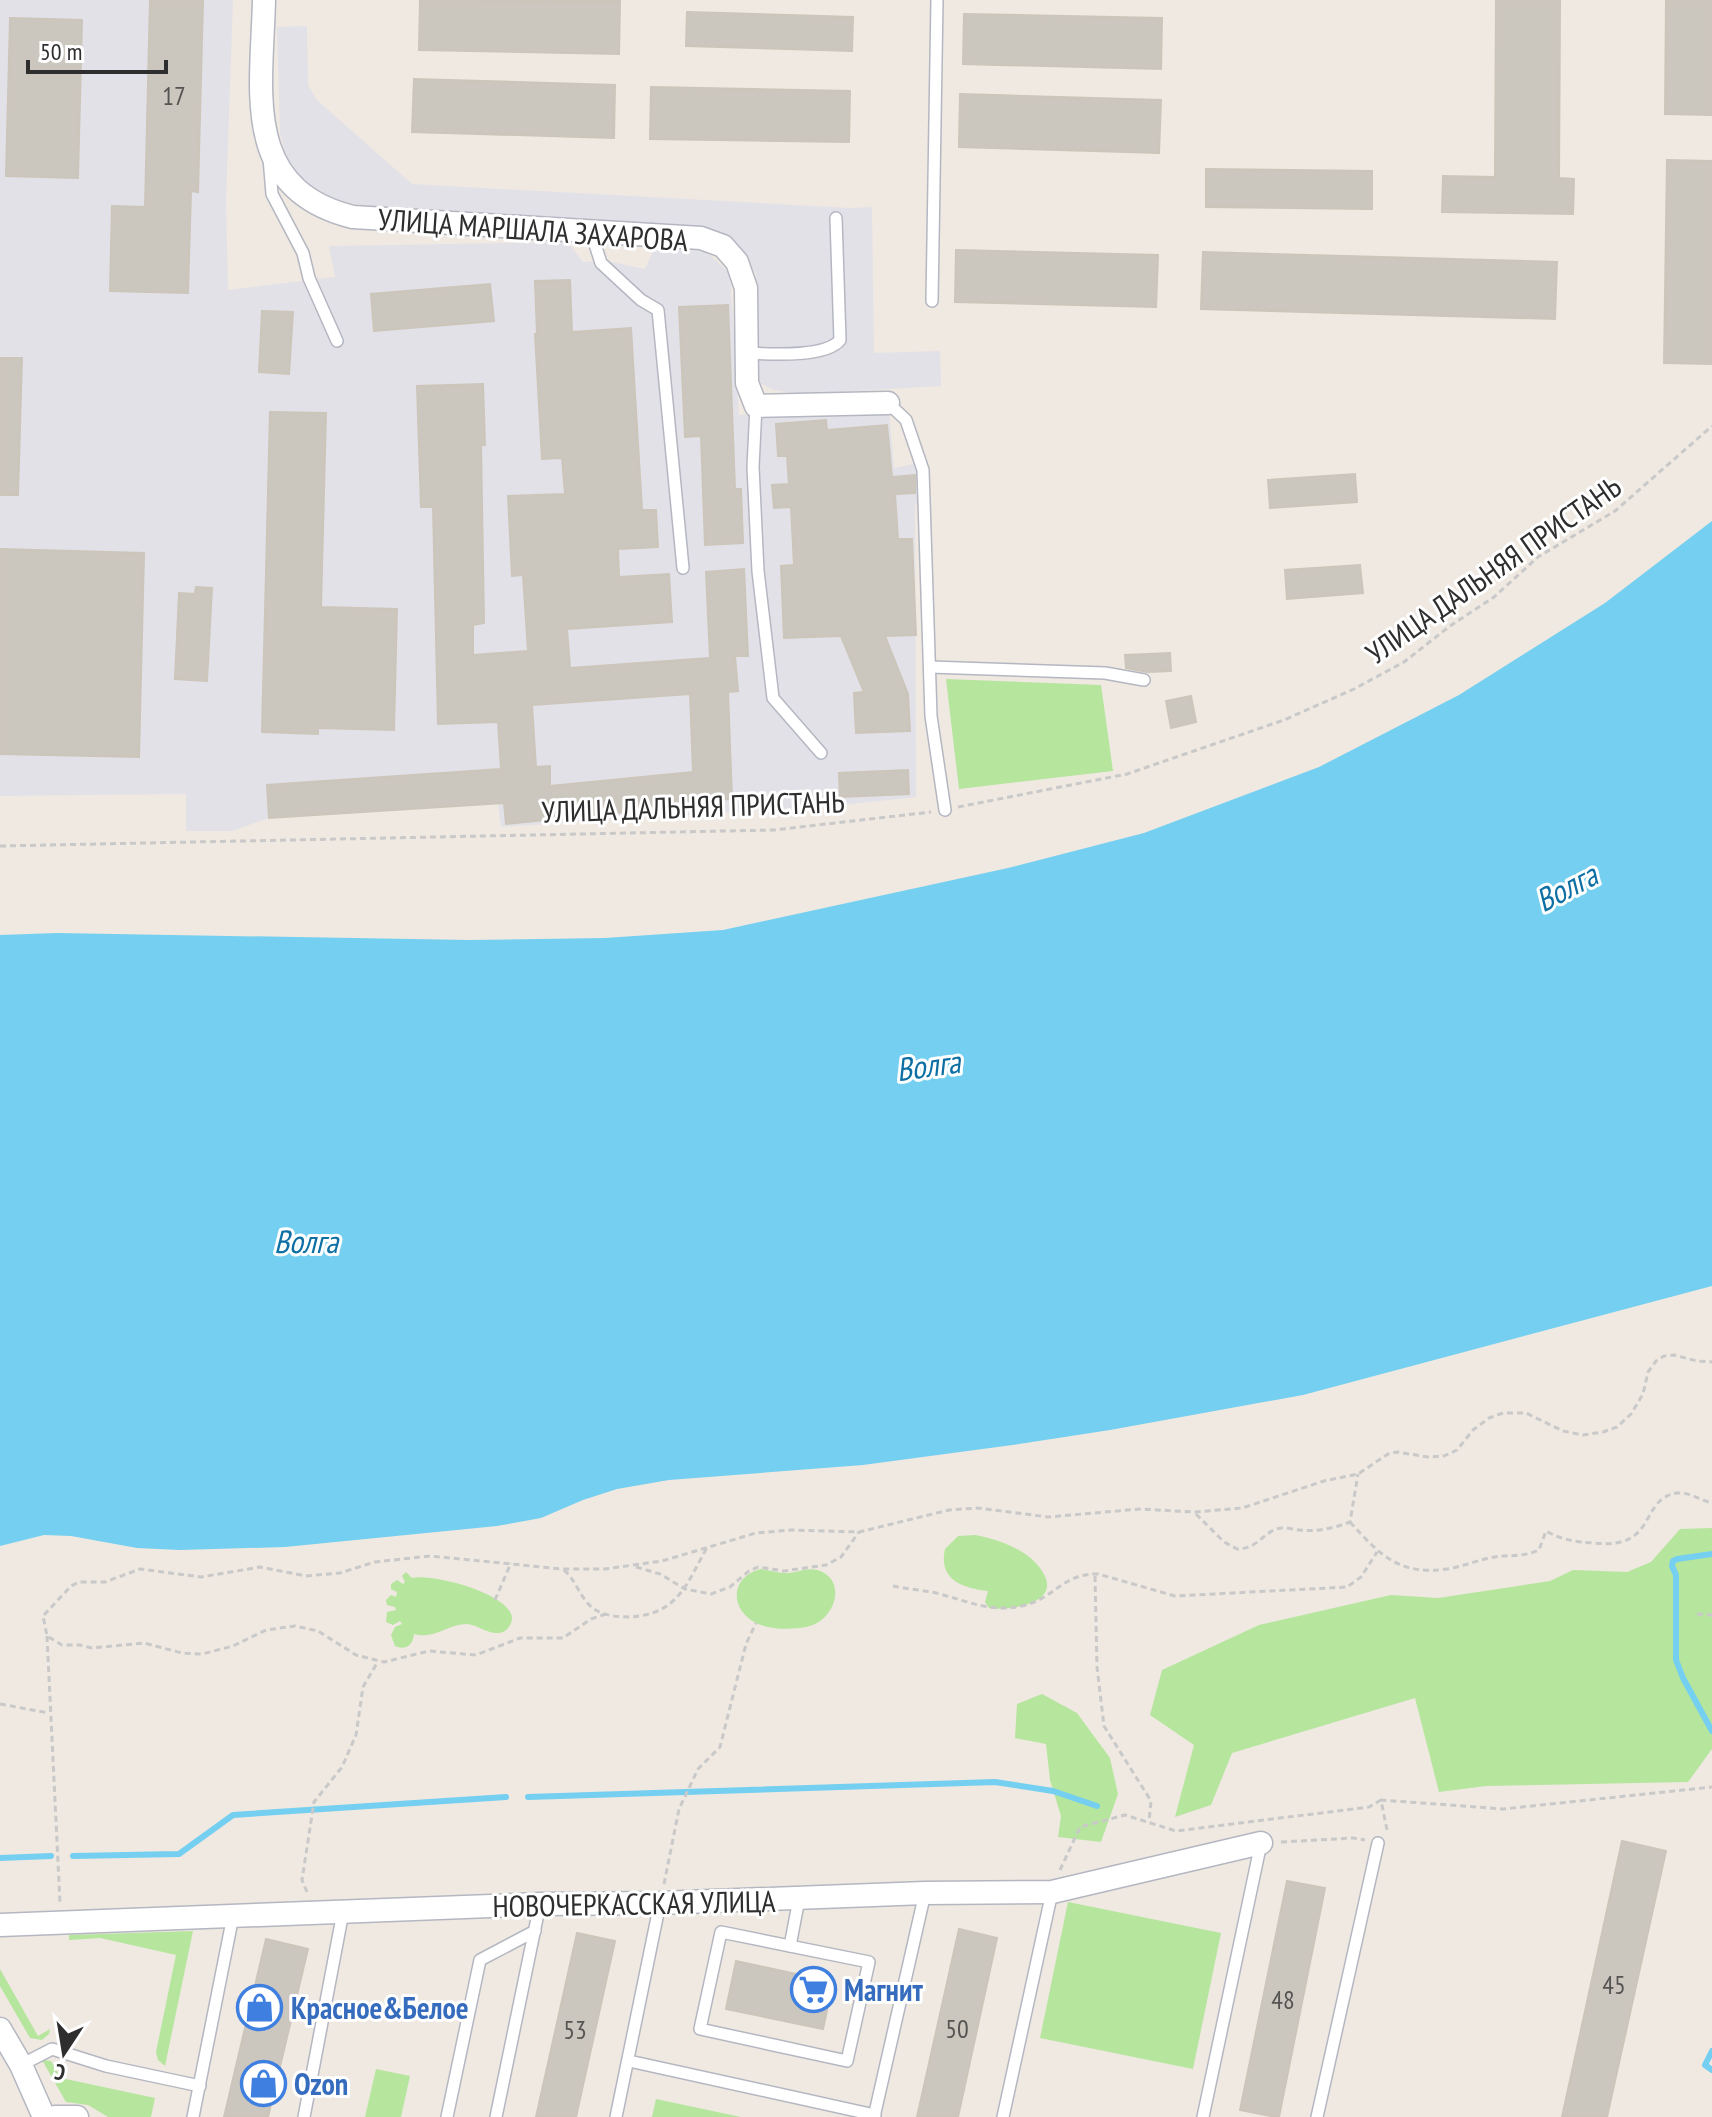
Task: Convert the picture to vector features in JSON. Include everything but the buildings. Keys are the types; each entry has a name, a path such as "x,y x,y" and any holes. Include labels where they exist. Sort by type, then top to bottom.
{"street":[{"name":"УЛИЦА МАРШАЛА ЗАХАРОВА","path":"264,0 262,116 268,145 283,175 294,187 322,207 362,218 701,238 723,246 737,262 746,288 747,383 756,406"},
{"path":"756,406 888,403"},
{"name":"НОВОЧЕРКАССКАЯ УЛИЦА","path":"0,1925 540,1904 1052,1892 1261,1843"},
{"path":"0,2029 21,2065 44,2117"},
{"path":"55,2117 77,2117"}],"lane":[{"path":"932,301 937,0"},
{"path":"268,145 272,194 303,253 309,278 337,341"},
{"path":"747,353 817,351 835,346 840,340 836,218"},
{"path":"591,232 601,263 641,300 658,310 683,568"},
{"path":"888,403 906,420 923,470 931,716 945,810"},
{"path":"756,406 753,467 758,571 773,698 821,753"},
{"path":"930,667 1105,673 1144,680"},
{"path":"1203,2117 1261,1843"},
{"path":"1317,2117 1378,1843"},
{"path":"1003,2117 1052,1892"},
{"path":"629,2061 874,2116 925,1893"},
{"path":"790,1946 799,1899"},
{"path":"616,2117 660,1903"},
{"path":"496,2117 540,1904"},
{"path":"304,2117 343,1912"},
{"path":"193,2117 233,1916"},
{"path":"447,2117 480,1960 535,1931"},
{"path":"721,1932 790,1946 869,1962 847,2061 700,2029 721,1932"},
{"path":"21,2065 52,2049 106,2066 200,2086"}],"path":[{"name":"УЛИЦА ДАЛЬНЯЯ ПРИСТАНЬ","path":"0,846 774,830 945,810 1127,774 1284,720 1354,689 1404,662 1494,597 1538,557 1615,511 1712,426"},
{"path":"61,1923 47,1636 43,1616 71,1586 79,1582 105,1582 140,1569 201,1577 260,1567 306,1576 340,1573 375,1562 430,1556 562,1569 605,1569 662,1561 756,1533 791,1530 859,1532 949,1510 978,1508 1048,1517 1140,1509 1195,1512 1242,1508 1324,1481 1358,1474 1380,1458 1397,1452 1436,1458 1444,1456 1457,1450 1473,1430 1489,1418 1503,1413 1526,1413 1563,1431 1583,1435 1603,1432 1617,1427 1631,1414 1643,1394 1648,1372 1656,1361 1674,1355 1712,1362"},
{"path":"1350,1522 1358,1474"},
{"path":"1350,1522 1390,1562 1444,1570 1492,1557 1528,1556 1539,1550 1546,1531 1559,1539 1613,1545 1623,1543 1642,1529 1654,1507 1676,1493 1712,1503"},
{"path":"1195,1512 1224,1542 1237,1549 1251,1547 1274,1530 1282,1528 1321,1531 1350,1522"},
{"path":"631,1566 660,1574 685,1589 711,1594 730,1587 758,1567 784,1571 826,1565 841,1557 859,1532"},
{"path":"562,1569 575,1579 595,1610 623,1617 657,1613 685,1589 708,1546"},
{"path":"893,1586 935,1593 979,1607 1003,1609 1038,1601 1062,1583 1077,1576 1095,1574 1175,1596 1347,1587 1361,1577 1377,1552"},
{"path":"495,1600 511,1563"},
{"path":"1095,1574 1097,1667 1104,1726 1151,1801 1149,1822"},
{"path":"47,1636 62,1645 92,1648 144,1643 182,1653 202,1654 233,1646 266,1630 295,1626 318,1631 356,1655 377,1661 400,1660 437,1650 476,1655 520,1638 563,1638 591,1619 606,1614"},
{"path":"1697,1614 1712,1615"},
{"path":"660,1903 679,1809 698,1769 720,1747 746,1644 756,1623"},
{"path":"319,1913 307,1895 302,1880 309,1820 314,1802 342,1767 356,1735 363,1687 377,1661"},
{"path":"0,1704 49,1713"},
{"path":"1052,1892 1080,1827 1125,1815 1176,1831 1369,1807 1381,1800 1503,1809 1712,1787"},
{"path":"1261,1843 1353,1838 1389,1842 1381,1800"}],"shaded area":[{"path":"0,0 233,0 226,200 228,290 335,277 329,246 568,242 583,262 607,261 645,269 655,247 705,250 730,274 739,415 889,411 894,468 928,461 929,504 915,505 916,797 842,805 501,827 497,796 269,818 232,831 186,831 186,794 0,796"},
{"path":"307,26 308,85 317,100 412,184 872,207 874,353 940,351 941,386 801,394 773,390 760,383 755,364 756,274 736,242 713,231 392,210 341,202 309,190 288,164 280,133 277,27"}],"green space":[{"path":"946,679 1101,685 1113,771 959,789"},
{"path":"1712,1528 1712,1749 1688,1782 1486,1786 1439,1792 1415,1698 1232,1753 1211,1805 1175,1817 1194,1745 1150,1715 1162,1670 1259,1625 1391,1595 1438,1598 1550,1581 1573,1570 1627,1572 1651,1562 1680,1529"},
{"path":"975,1535 993,1539 1029,1557 1047,1582 1046,1591 1040,1598 1020,1606 989,1608 985,1602 988,1591 970,1588 954,1580 945,1568 945,1549 958,1536"},
{"path":"761,1569 786,1573 813,1569 827,1575 835,1591 831,1609 816,1623 792,1629 763,1626 751,1620 739,1606 737,1591 745,1577"},
{"path":"406,1572 412,1578 439,1579 494,1598 506,1607 512,1617 508,1628 497,1633 467,1624 460,1625 428,1635 414,1634 408,1646 395,1646 391,1635 395,1627 402,1624 400,1621 393,1625 386,1622 387,1612 396,1610 387,1605 386,1600 391,1595 396,1597 397,1592 391,1589 391,1584 397,1580 403,1584 402,1576"},
{"path":"1042,1694 1077,1713 1110,1758 1118,1794 1101,1842 1058,1837 1061,1816 1050,1780 1046,1744 1015,1738 1017,1704"},
{"path":"1068,1902 1221,1933 1193,2069 1040,2038"},
{"path":"193,1931 165,2066 158,2060 156,2052 176,1955 100,1938 69,1940 69,1935"},
{"path":"0,1969 38,2036 50,2029 42,2040 30,2038 0,1986"},
{"path":"42,2060 51,2061 61,2078 155,2098 151,2117 108,2117 88,2105 66,2102"},
{"path":"376,2069 410,2076 401,2117 365,2117"},
{"path":"656,2099 741,2117 652,2117"}],"water":[{"name":"Волга","path":"1712,521 1712,1286 1303,1395 1110,1430 863,1465 669,1480 617,1489 541,1518 497,1526 285,1547 137,1548 71,1536 44,1535 0,1546 0,935 57,933 468,940 605,938 723,930 1008,868 1144,833 1319,767 1459,695 1605,603"}],"waterway":[{"path":"1712,1554 1677,1559 1672,1566 1676,1575 1676,1660 1712,1731"},
{"path":"528,1797 995,1782 1053,1791 1097,1806"},
{"path":"73,1856 179,1854 233,1815 506,1797"},
{"path":"0,1858 51,1856"},
{"path":"1712,2051 1705,2065 1712,2070"}],"place":[{"name":"Магнит","path":"813,1989"},
{"name":"Красное&Белое","path":"260,2007"},
{"name":"Ozon","path":"263,2083"}]}
